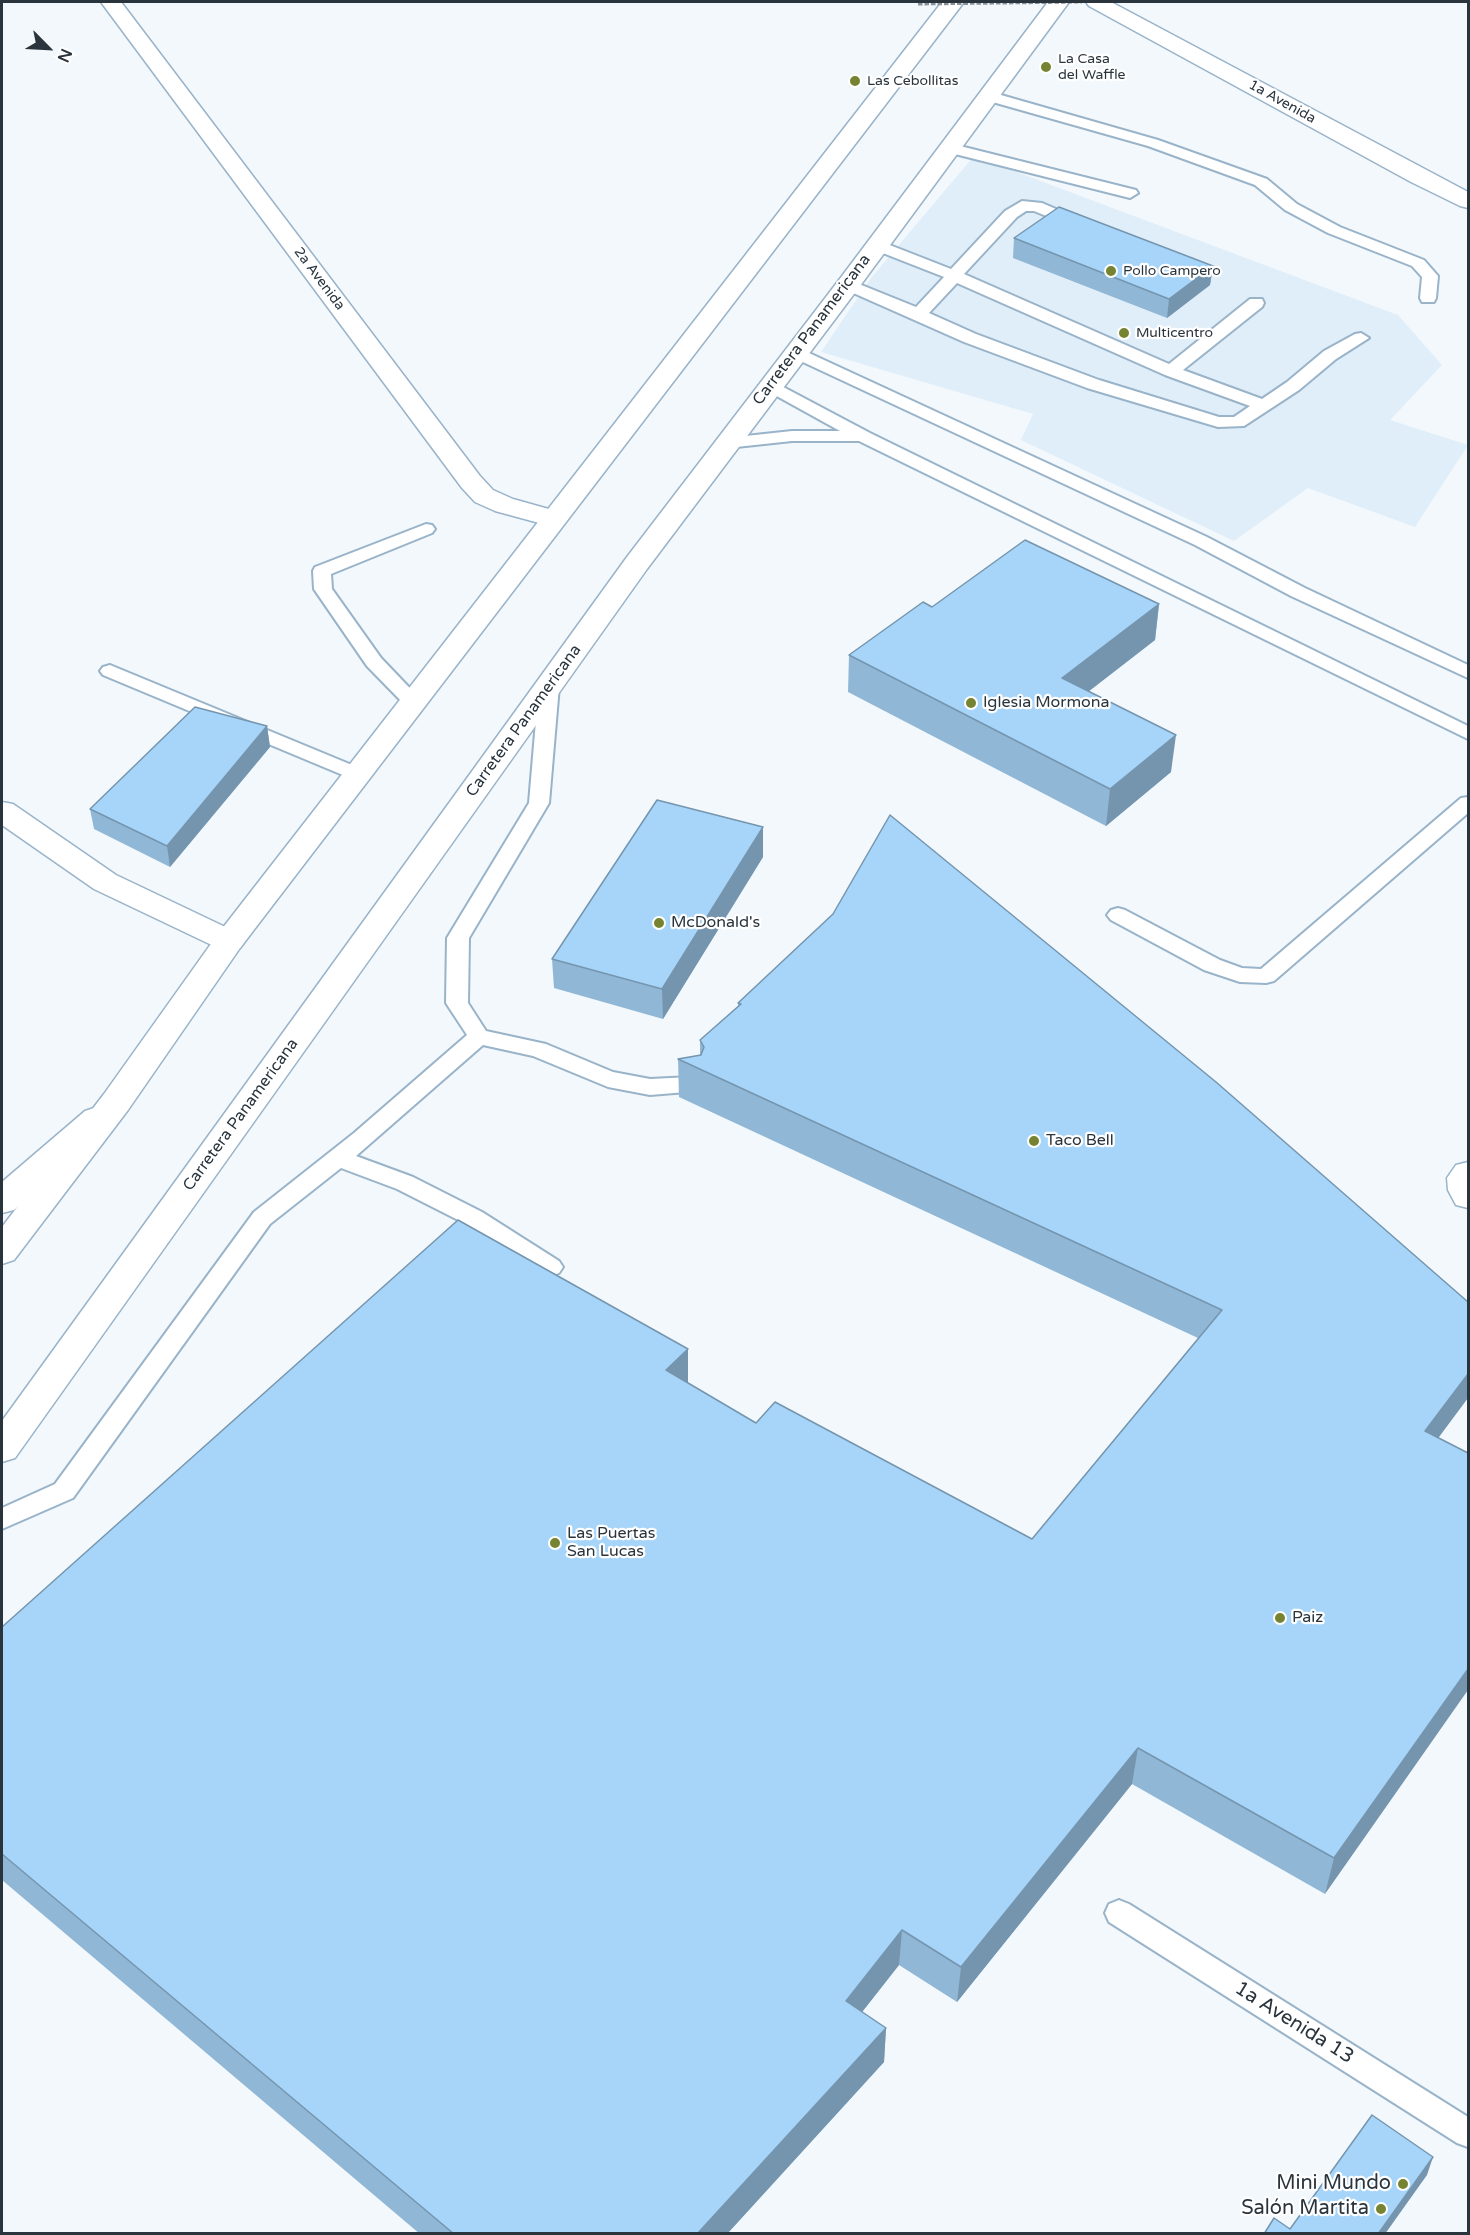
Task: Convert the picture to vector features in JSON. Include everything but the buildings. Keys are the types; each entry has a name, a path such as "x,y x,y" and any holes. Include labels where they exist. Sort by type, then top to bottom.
{"main road":[{"name":"2a Avenida","path":"111,2 471,483 484,496 504,505 554,519"},
{"path":"2,1251 116,1102 229,941 952,2"},
{"name":"Carretera Panamericana","path":"2,1448 549,686 727,443 848,285 1058,2"},
{"name":"1a Avenida","path":"1096,2 1419,177 1468,201"},
{"path":"2,811 105,882 229,941"},
{"path":"2,1201 116,1102"},
{"path":"1468,1173 1464,1178 1468,1196"}],"lane":[{"path":"987,96 1153,143 1261,182 1291,207 1334,230 1418,263 1430,276 1428,298"},
{"path":"948,148 1130,193"},
{"path":"919,314 952,275 1011,213 1022,206 1036,206 1092,229"},
{"path":"876,245 952,275 1171,371 1262,405"},
{"path":"848,285 970,338 1082,380 1218,422 1238,422 1293,386 1330,356 1361,338"},
{"path":"1171,371 1256,303"},
{"path":"796,352 1201,541 1298,592 1468,672"},
{"path":"770,386 864,436 1468,733"},
{"path":"727,443 792,436 864,436"},
{"path":"413,702 374,662 323,588 322,571 426,529"},
{"path":"110,671 357,774"},
{"path":"549,686 539,803 458,938 457,1003 479,1036 538,1050 608,1078 650,1087 691,1086"},
{"path":"1118,915 1212,965 1240,975 1266,976 1468,803"},
{"path":"2,1519 64,1491 262,1218 362,1139 479,1036"},
{"path":"339,1158 405,1183 474,1218 551,1267"},
{"name":"1a Avenida 13","path":"1119,1913 1468,2133"}],"path":[{"path":"918,4 1082,2"}],"shaded area":[{"name":"Multicentro","path":"974,156 1398,315 1442,365 1390,420 1468,445 1415,527 1308,488 1234,541 1021,440 1033,414 821,352 871,278"}],"place":[{"name":"La Casa del Waffle","path":"1046,67"},
{"name":"Las Cebollitas","path":"855,81"},
{"name":"Pollo Campero","path":"1111,271"},
{"name":"Multicentro","path":"1124,333"},
{"name":"Iglesia Mormona","path":"971,703"},
{"name":"McDonald's","path":"659,923"},
{"name":"Taco Bell","path":"1034,1141"},
{"name":"Las Puertas San Lucas","path":"555,1543"},
{"name":"Paiz","path":"1280,1618"},
{"name":"Mini Mundo","path":"1403,2184"},
{"name":"Salón Martita","path":"1381,2209"}]}
